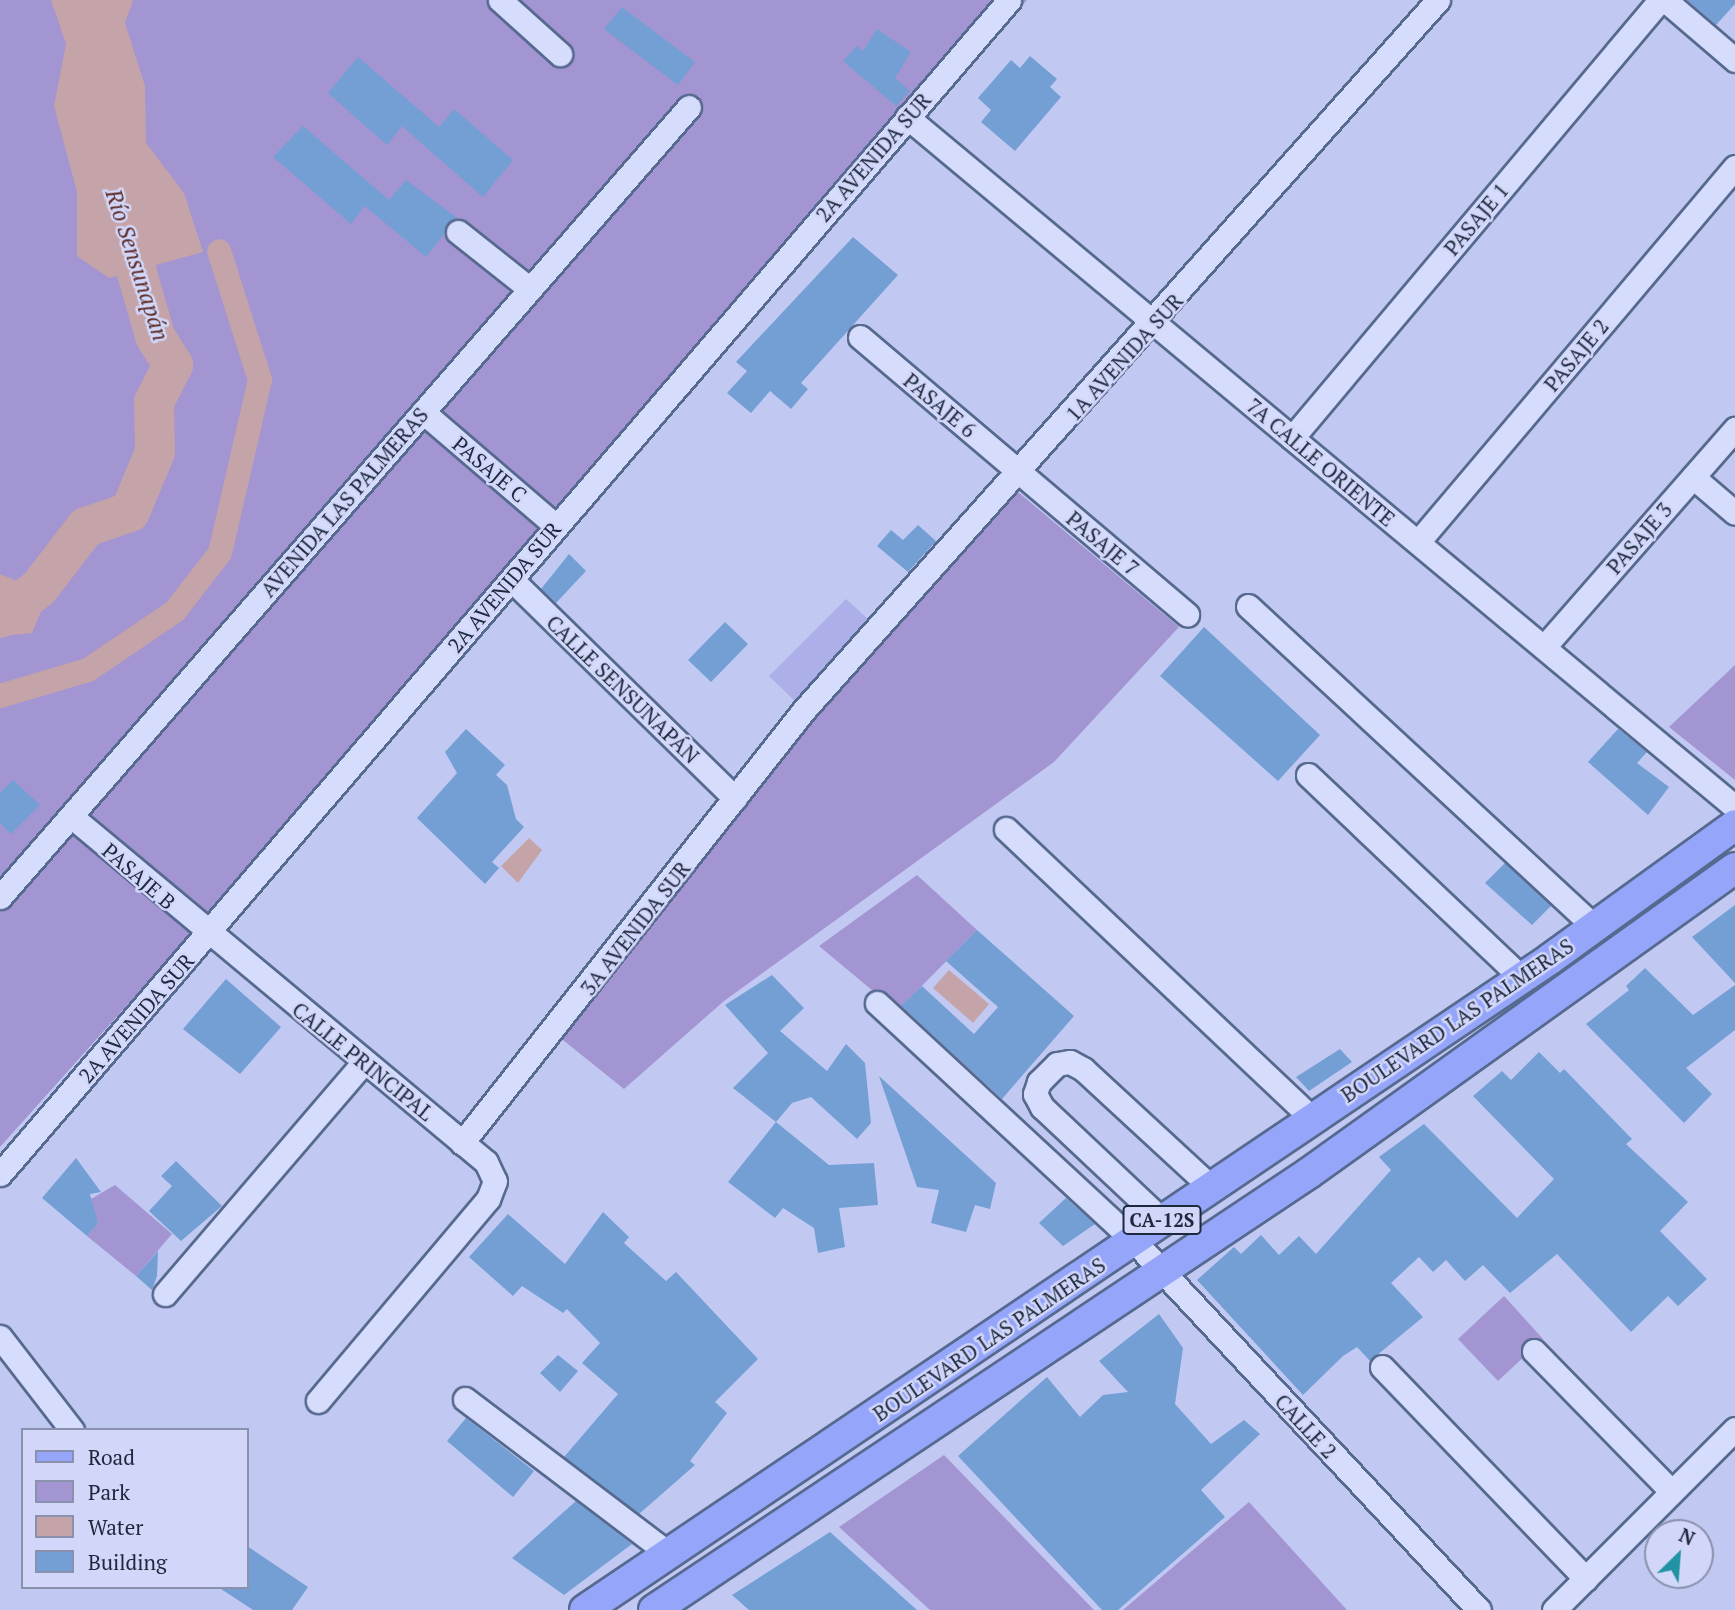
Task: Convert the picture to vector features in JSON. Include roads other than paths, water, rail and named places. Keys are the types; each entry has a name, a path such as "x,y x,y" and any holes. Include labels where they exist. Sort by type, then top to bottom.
{"main road":[{"name":"BOULEVARD LAS PALMERAS","path":"585,1610 1522,978 1735,825"},
{"name":"BOULEVARD LAS PALMERAS","path":"654,1610 1164,1272 1735,868"}],"street":[{"name":"1A AVENIDA SUR","path":"804,710 1155,323 1438,0"},
{"path":"1662,0 1735,60"},
{"name":"PASAJE 1","path":"1292,438 1662,0"},
{"name":"2A AVENIDA SUR","path":"0,1174 207,936 907,117 997,4"},
{"path":"515,5 560,54"},
{"name":"AVENIDA LAS PALMERAS","path":"0,897 689,107"},
{"name":"7A CALLE ORIENTE","path":"907,117 1735,807"},
{"name":"PASAJE 2","path":"1418,542 1735,167"},
{"path":"458,232 530,289"},
{"name":"PASAJE 6","path":"860,337 1019,472"},
{"name":"PASAJE C","path":"423,412 556,526"},
{"name":"PASAJE 3","path":"1544,647 1735,429"},
{"name":"PASAJE 7","path":"1019,472 1187,614"},
{"path":"1693,477 1735,513"},
{"name":"CALLE SENSUNAPÁN","path":"512,580 735,798"},
{"path":"1248,606 1594,926"},
{"name":"3A AVENIDA SUR","path":"462,1143 804,710"},
{"path":"1308,775 1522,978"},
{"name":"PASAJE B","path":"71,816 207,936"},
{"path":"1006,829 1312,1118"},
{"name":"CALLE PRINCIPAL","path":"207,936 486,1162 495,1181 488,1199 318,1401"},
{"name":"CALLE 2","path":"877,1003 1134,1241 1479,1610"},
{"path":"165,1294 364,1062"},
{"path":"1163,1220 1042,1107 1035,1094 1039,1082 1056,1064 1070,1062 1083,1069 1211,1187"},
{"path":"0,1337 70,1428"},
{"path":"1534,1351 1672,1492"},
{"path":"1382,1367 1586,1579"},
{"path":"465,1399 669,1554"},
{"path":"1554,1610 1735,1429"}],"water":[{"path":"51,0 133,0 125,23 145,86 146,143 184,193 203,252 109,278 77,256 77,192 54,106 66,44"},
{"path":"0,574 24,584 44,604 32,633 0,636"},
{"path":"529,838 542,850 518,883 501,866"},
{"path":"949,970 989,1004 973,1023 933,988"}],"waterway":[{"name":"Río Sensunapán","path":"0,618 39,588 86,527 130,512 155,452 154,402 173,365 155,336 121,217"},
{"path":"0,696 88,670 175,611 220,553 260,380 219,251"}]}
